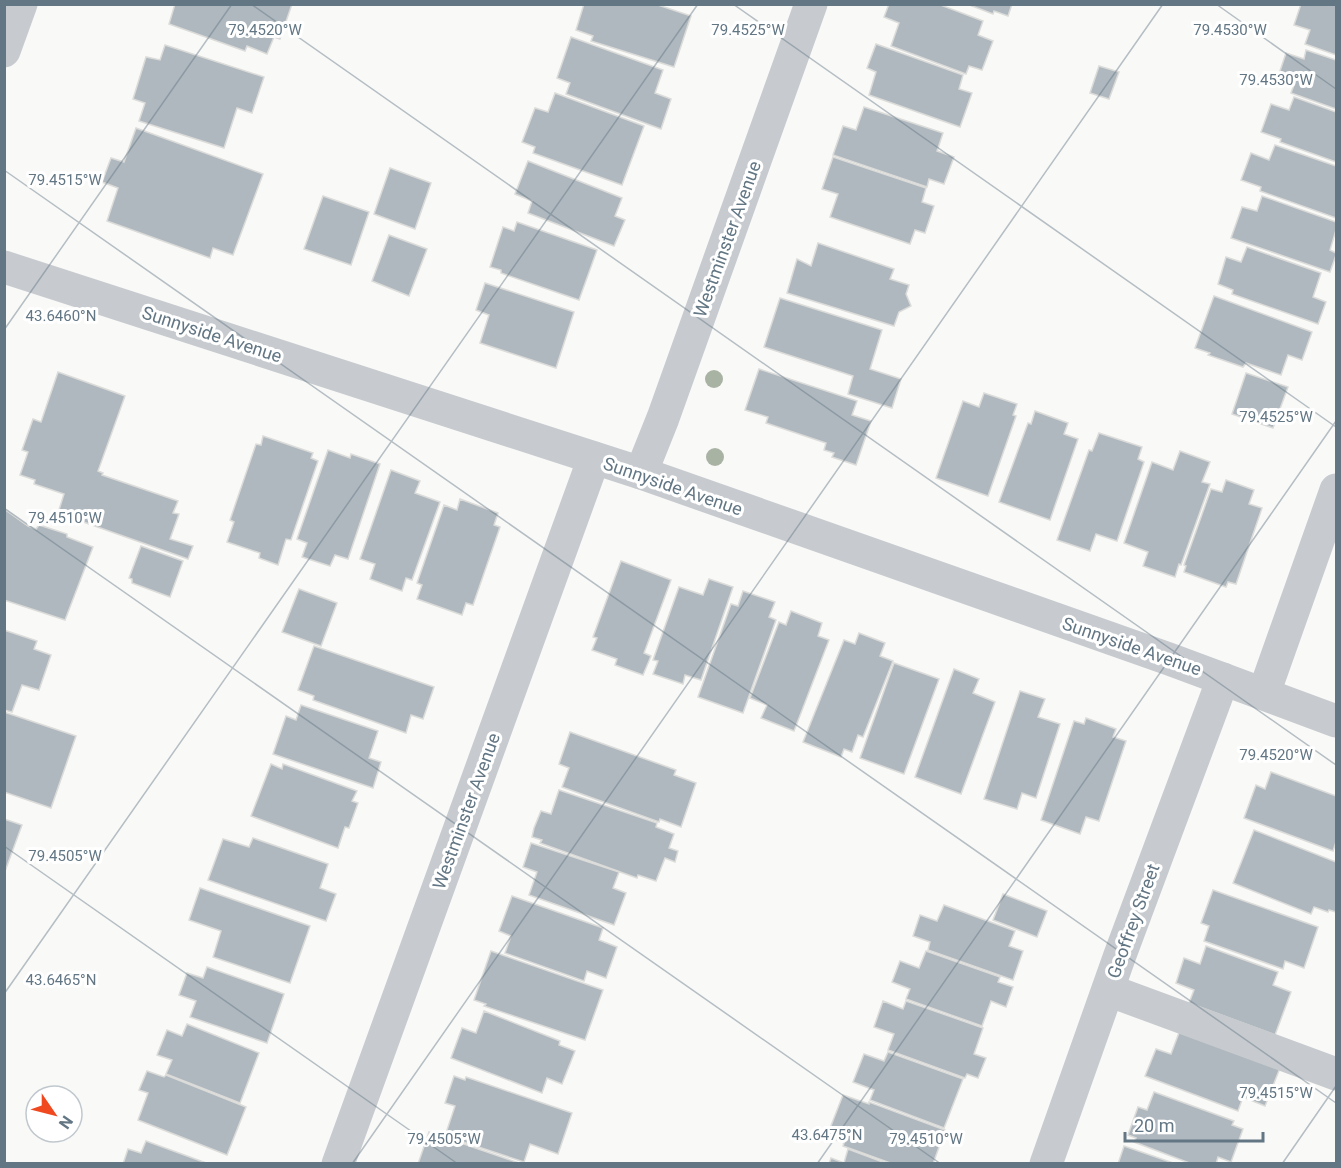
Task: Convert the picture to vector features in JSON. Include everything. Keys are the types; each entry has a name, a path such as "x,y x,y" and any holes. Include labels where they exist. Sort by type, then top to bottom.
{"street":[{"path":"4,51 21,4"},
{"name":"Westminster Avenue","path":"641,473 667,407 811,4"},
{"name":"Sunnyside Avenue","path":"4,267 641,473 1264,693 1336,721"},
{"name":"Westminster Avenue","path":"338,1164 594,458"},
{"path":"1264,693 1336,490"},
{"name":"Geoffrey Street","path":"1046,1164 1107,990 1223,679"},
{"path":"1107,990 1336,1074"}],"building":[{"path":"175,4 292,4 280,39 274,37 267,54 247,46 245,51 169,24"},
{"path":"584,4 655,4 691,16 674,67 591,41 593,36 576,30"},
{"path":"889,4 938,4 983,21 978,35 993,41 982,70 969,66 966,74 891,46 899,23 884,17"},
{"path":"967,4 1012,4 1008,16 994,11 993,14"},
{"path":"1301,4 1336,4 1336,55 1305,44 1310,30 1294,25"},
{"path":"571,37 663,70 655,93 671,99 661,129 566,94 570,83 557,78"},
{"path":"876,44 963,75 959,89 972,93 960,127 869,95 876,72 867,68"},
{"path":"165,45 264,77 252,113 237,108 224,148 139,121 145,103 133,99 146,57 160,60"},
{"path":"1306,50 1336,60 1336,109 1291,93 1294,85 1277,80 1286,53 1304,59"},
{"path":"1099,66 1119,72 1109,99 1090,93"},
{"path":"555,93 644,126 622,185 533,153 535,147 522,142 535,108 548,112"},
{"path":"1294,97 1336,112 1336,162 1280,142 1281,139 1261,132 1271,104 1289,110"},
{"path":"864,107 943,133 937,151 954,157 944,184 929,179 927,187 833,155 843,126 856,130"},
{"path":"136,128 263,174 233,255 213,248 210,258 107,221 118,188 102,182 111,158 124,162"},
{"path":"1275,145 1336,166 1336,218 1260,191 1261,187 1241,180 1251,153 1269,160"},
{"path":"833,157 926,188 922,202 934,206 925,233 915,230 910,244 830,217 838,194 822,189"},
{"path":"528,161 622,198 615,216 625,220 614,246 528,213 532,201 515,194"},
{"path":"390,168 431,183 415,229 374,214"},
{"path":"323,196 369,212 351,265 304,249"},
{"path":"1262,196 1336,222 1330,250 1336,255 1330,272 1231,238 1242,207 1257,211"},
{"path":"517,222 597,250 579,300 501,273 501,270 490,267 503,227 514,231"},
{"path":"389,235 427,249 409,296 372,281"},
{"path":"818,243 894,269 890,279 909,285 906,294 911,306 899,312 894,326 787,293 797,259 811,266"},
{"path":"1247,247 1321,273 1313,297 1326,302 1318,324 1232,294 1233,290 1218,284 1226,257 1241,262"},
{"path":"485,283 574,312 556,368 480,343 489,315 476,310"},
{"path":"1214,296 1312,332 1302,360 1288,355 1281,375 1246,363 1243,367 1195,348"},
{"path":"780,298 882,330 870,369 901,379 892,408 848,394 853,376 764,347"},
{"path":"759,369 857,401 852,415 871,421 856,465 832,457 834,453 824,450 826,443 766,423 768,417 745,410"},
{"path":"58,372 125,396 98,471 103,473 102,475 178,501 173,513 179,514 170,539 193,546 188,559 58,513 64,494 34,484 35,480 20,475 28,452 22,450 33,419 41,422"},
{"path":"1246,373 1288,387 1273,428 1232,414"},
{"path":"984,393 1017,404 1013,415 1016,416 988,496 936,478 963,401 979,407"},
{"path":"1035,411 1068,423 1064,434 1078,439 1050,520 999,502 1028,423 1031,424"},
{"path":"1099,433 1142,447 1138,459 1144,462 1117,541 1096,534 1090,551 1057,540 1089,450 1092,451"},
{"path":"263,436 313,453 311,458 318,461 291,540 286,539 278,565 259,558 260,553 227,542 234,522 230,520 256,444 261,445"},
{"path":"328,450 350,458 351,454 380,464 348,559 335,555 330,566 302,557 307,543 297,539"},
{"path":"1180,451 1210,462 1202,482 1210,484 1175,577 1143,566 1148,552 1124,543 1152,462 1173,470"},
{"path":"391,470 420,481 415,493 440,502 412,580 406,578 402,591 370,579 375,564 360,559"},
{"path":"1226,480 1254,490 1249,504 1262,508 1236,584 1228,582 1226,587 1184,572 1186,566 1184,565 1211,489 1222,492"},
{"path":"460,499 498,513 494,525 500,527 473,605 466,603 462,615 417,599 422,585 417,583 444,505 457,510"},
{"path":"4,509 28,526 36,529 39,525 67,534 67,537 93,547 65,620 4,600"},
{"path":"141,546 183,561 170,597 132,583 132,579 129,578"},
{"path":"621,561 671,580 644,653 651,656 643,675 615,665 617,659 592,650 597,638 593,637"},
{"path":"709,579 733,587 701,680 685,675 683,684 653,674 658,661 653,660 679,587 703,595"},
{"path":"299,589 337,603 321,646 282,632"},
{"path":"743,591 775,602 769,617 776,620 743,713 698,697 731,604 738,606"},
{"path":"791,611 822,623 818,636 829,640 794,731 761,718 767,705 750,698 779,622 786,625"},
{"path":"4,630 37,641 34,649 51,655 39,690 22,685 12,712 4,710"},
{"path":"859,633 885,643 880,656 893,661 863,737 858,735 852,752 844,749 841,757 803,742 844,640 855,644"},
{"path":"314,646 434,687 423,719 411,715 406,733 313,700 314,696 298,690"},
{"path":"894,663 939,679 904,774 860,758"},
{"path":"954,669 979,679 973,693 995,702 961,794 915,777"},
{"path":"1020,691 1045,699 1038,717 1060,724 1036,798 1022,793 1017,809 984,799"},
{"path":"301,705 378,731 369,758 381,762 373,788 273,754 286,716 296,720"},
{"path":"4,712 76,736 51,808 4,792"},
{"path":"1086,718 1116,729 1113,737 1126,741 1099,821 1086,817 1080,834 1041,820 1074,721 1084,724"},
{"path":"570,732 676,770 674,775 696,783 681,827 660,819 659,822 562,787 569,768 559,764"},
{"path":"271,764 282,769 283,764 357,791 352,801 358,803 349,828 345,827 338,848 251,816"},
{"path":"1271,772 1336,796 1336,842 1333,851 1244,818 1256,785 1265,789"},
{"path":"559,790 657,823 656,827 674,834 669,848 678,851 675,862 665,858 656,881 638,875 637,878 540,843 542,840 532,837 534,828 541,811 551,814"},
{"path":"4,819 22,825 4,874"},
{"path":"1254,830 1336,862 1336,912 1314,907 1311,914 1233,883"},
{"path":"253,838 328,864 320,888 336,894 326,921 208,880 223,839 249,847"},
{"path":"531,843 619,872 613,888 626,893 614,925 529,895 537,872 523,867"},
{"path":"200,888 310,926 290,983 213,957 221,931 189,920"},
{"path":"1213,890 1318,927 1304,968 1285,961 1283,969 1204,941 1209,926 1201,923"},
{"path":"1003,894 1047,911 1037,937 993,920"},
{"path":"512,896 603,928 599,940 617,947 606,978 587,971 584,981 505,953 511,936 499,931"},
{"path":"944,905 1015,931 1009,946 1023,951 1013,980 928,950 930,942 913,936 920,915 937,921"},
{"path":"1206,946 1278,972 1273,985 1291,992 1275,1035 1189,1003 1194,990 1176,983 1184,958 1200,964"},
{"path":"491,951 603,990 585,1040 484,1006 486,1004 474,1000"},
{"path":"926,951 1000,977 998,982 1013,987 1006,1007 991,1001 982,1026 906,999 910,989 892,982 900,961 919,968"},
{"path":"207,967 284,994 267,1043 190,1017 196,1001 179,995 187,973 203,978"},
{"path":"883,1001 903,1009 906,1001 983,1028 974,1054 986,1058 978,1078 967,1074 965,1078 888,1050 894,1034 874,1027"},
{"path":"484,1011 560,1041 559,1045 575,1051 562,1084 547,1078 542,1093 451,1058 462,1028 476,1033"},
{"path":"187,1024 259,1053 240,1103 166,1074 172,1060 157,1055 167,1030 182,1036"},
{"path":"1180,1030 1280,1068 1265,1106 1243,1097 1238,1111 1145,1076 1156,1049 1171,1054"},
{"path":"888,1052 963,1079 944,1128 870,1100 874,1090 853,1082 864,1054 884,1061"},
{"path":"147,1071 164,1077 166,1075 246,1107 227,1155 138,1120 148,1093 139,1090"},
{"path":"454,1076 465,1080 466,1077 572,1113 558,1154 530,1144 524,1162 445,1136 455,1106 445,1103"},
{"path":"1154,1092 1234,1121 1232,1125 1243,1129 1231,1162 1218,1157 1216,1164 1192,1164 1134,1142 1136,1138 1128,1135 1138,1107 1147,1110"},
{"path":"843,1095 869,1104 869,1102 945,1130 933,1164 893,1164 843,1146 844,1143 827,1136"},
{"path":"429,1132 519,1163 519,1164 418,1164"},
{"path":"146,1141 209,1164 123,1164 128,1149 141,1153"},
{"path":"1124,1146 1176,1164 1118,1164"},
{"path":"848,1149 888,1164 829,1164 831,1158 844,1163"}]}
